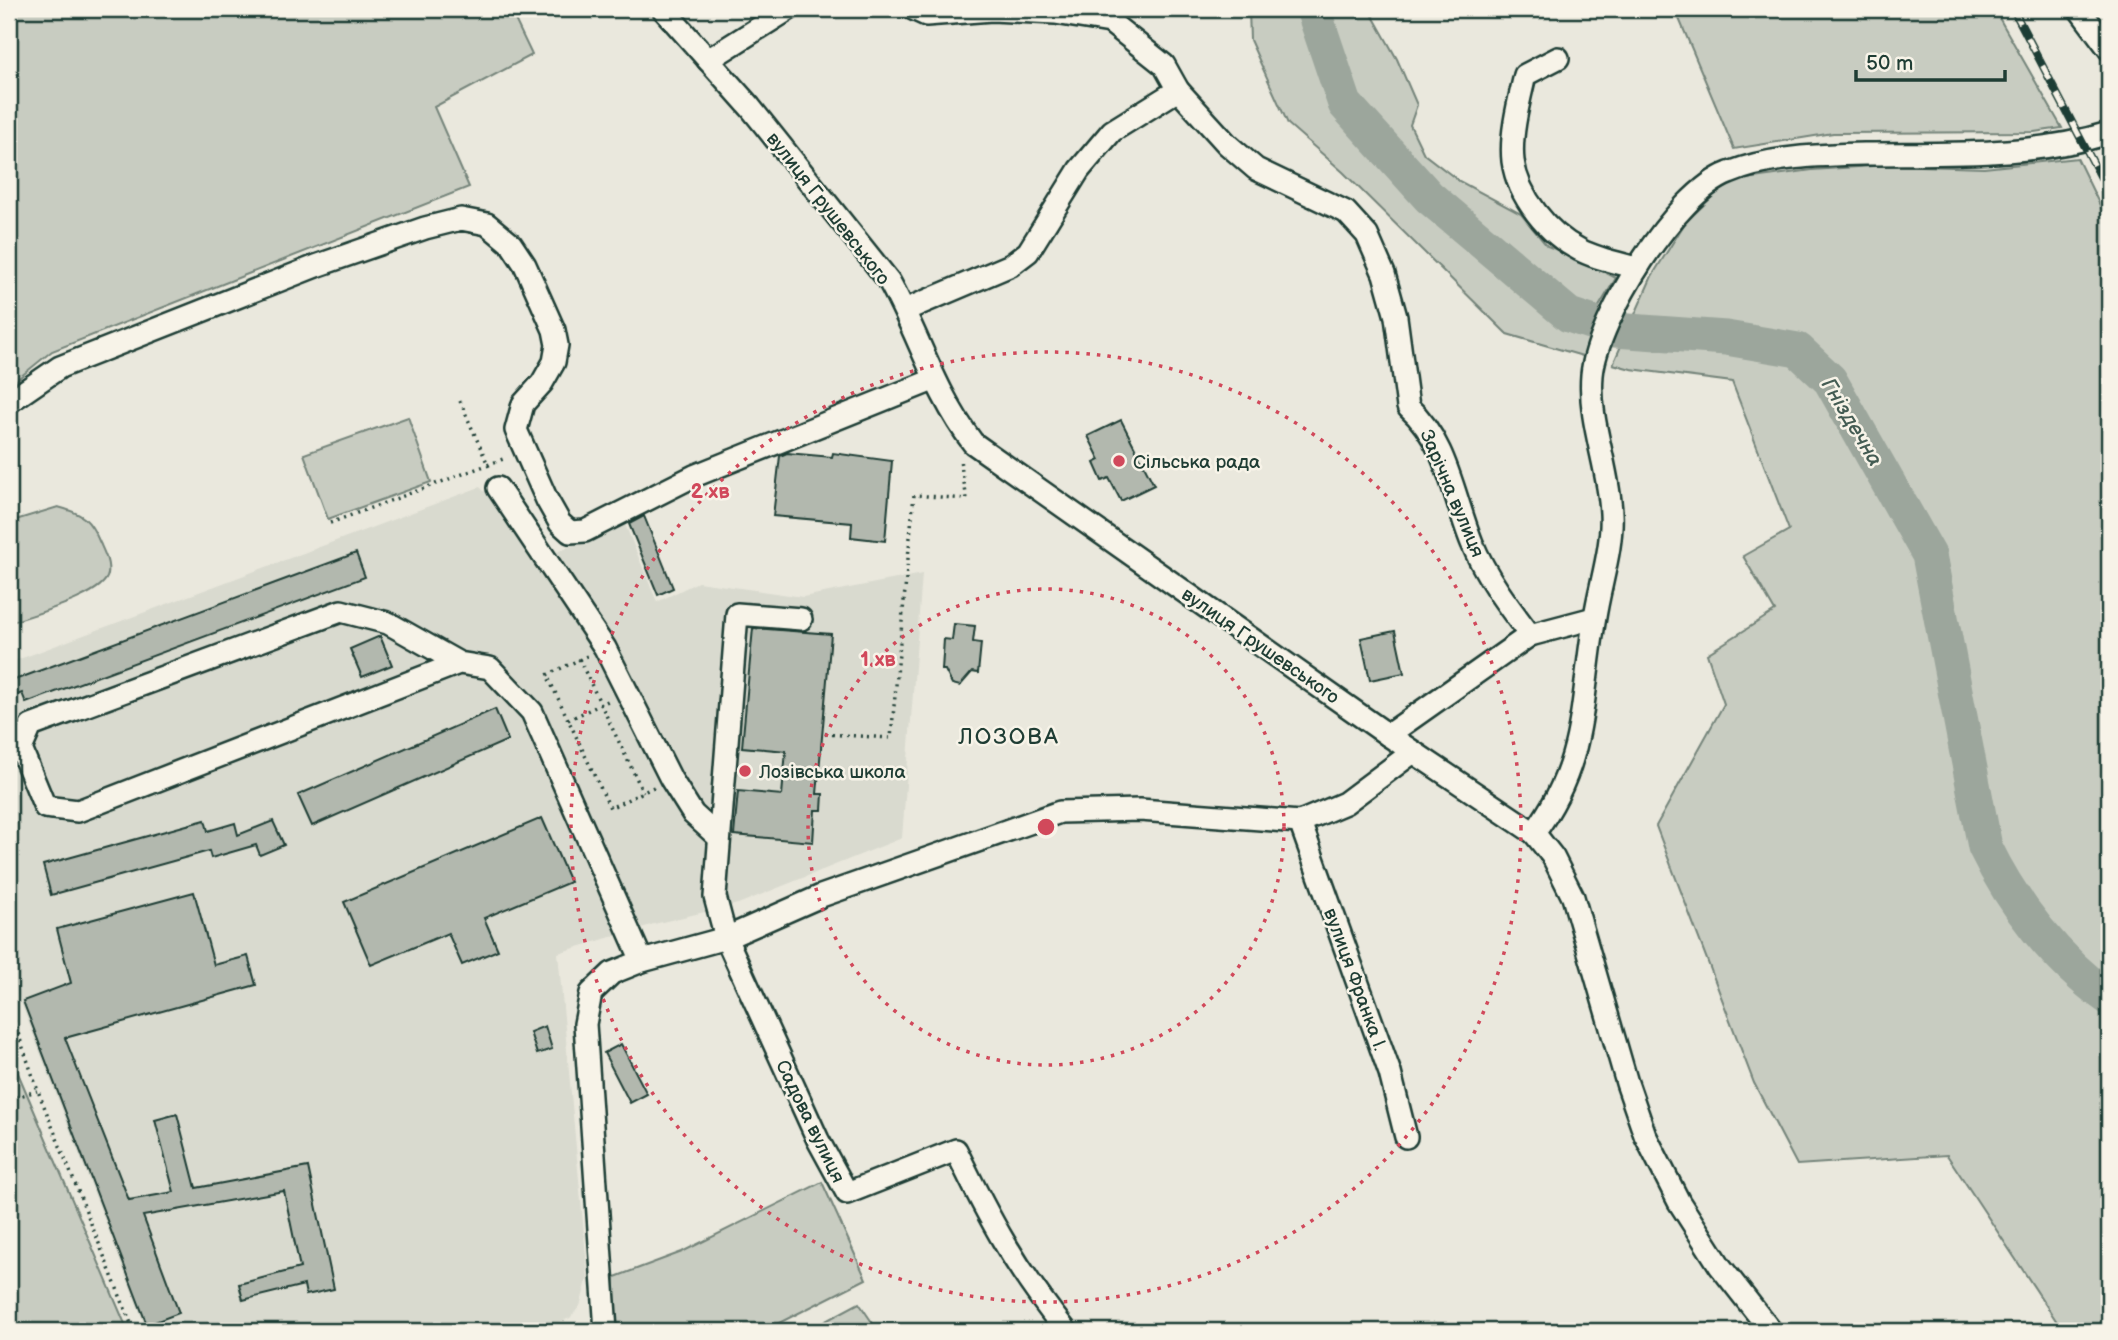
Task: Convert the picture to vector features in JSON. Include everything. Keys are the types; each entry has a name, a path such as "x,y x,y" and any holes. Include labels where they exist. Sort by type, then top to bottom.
{"street":[{"name":"вулиця Грушевського","path":"663,9 869,255 905,310 933,380 973,443 1388,735 1534,833 1553,857 1573,897 1626,1083 1645,1135 1679,1202 1720,1266 1771,1331"},
{"path":"708,60 789,9"},
{"name":"Зарічна вулиця","path":"913,9 926,15 992,10 1055,13 1110,22 1164,65 1178,90 1227,144 1256,169 1346,212 1367,235 1384,274 1396,317 1408,407 1425,423 1437,445 1472,544 1498,593 1530,635"},
{"path":"2079,9 2109,49"},
{"path":"1558,58 1525,75 1513,159 1517,177 1543,221 1563,240 1582,251 1637,268"},
{"path":"905,310 1011,265 1028,252 1079,170 1111,131 1178,90"},
{"path":"1534,833 1554,807 1563,788 1581,732 1594,618 1612,515 1606,463 1594,408 1592,374 1615,307 1637,268 1694,195 1727,173 1825,155 2037,150 2109,133"},
{"path":"9,402 60,367 316,267 425,228 461,219 487,225 511,244 525,265 554,330 557,345 554,362 542,383 523,404 516,430 524,452 560,523 570,532 585,531 694,476 933,380"},
{"path":"498,488 605,648 671,779 692,814 717,835"},
{"path":"459,663 78,811 45,807 21,749 31,726 341,611 388,623 459,663 489,668 532,712 642,961"},
{"path":"726,938 715,897 717,835 737,614 802,619"},
{"path":"1388,735 1530,635 1594,618"},
{"path":"606,1331 585,1024 591,993 612,973 642,961 726,938 821,896 1060,812 1140,810 1300,822 1345,803 1413,752"},
{"name":"вулиця Франка І.","path":"1300,822 1390,1073 1406,1137"},
{"name":"Садова вулиця","path":"726,938 818,1140 847,1193 956,1150 994,1229 1026,1282 1066,1331"}],"path":[{"path":"460,401 498,488"},
{"path":"330,523 524,452"},
{"path":"825,734 891,738 914,495 967,499"},
{"path":"643,792 579,659 547,675 611,808 671,779"},
{"path":"568,720 629,691"},
{"path":"9,1007 38,1091 134,1331"},
{"path":"9,1099 38,1091"}],"shaded area":[{"path":"9,9 510,9 532,55 434,107 469,187 52,351 9,386"},
{"path":"1249,9 1369,9 1397,59 1417,105 1410,125 1424,154 1459,181 1521,214 1547,246 1578,258 1616,278 1597,310 1586,357 1507,334 1343,172 1288,124 1250,40"},
{"path":"1675,9 1994,9 2062,128 2034,132 1833,133 1734,149"},
{"path":"2077,158 2109,224 2109,1331 2063,1331 1947,1155 1797,1165 1754,1083 1656,826 1724,704 1707,654 1775,611 1743,556 1789,530 1732,382 1631,369 1613,364 1652,276 1685,223 1715,194 1739,180 1812,170 1888,165 1984,168"},
{"path":"408,417 431,482 328,519 304,454"},
{"path":"480,487 496,504 532,563 624,522 657,602 698,582 803,597 922,574 902,838 738,904 654,924 558,953 588,1277 580,1306 570,1318 537,1331 147,1331 18,995 9,944 9,663"},
{"path":"58,507 79,515 89,523 105,554 108,574 104,582 81,597 9,623 9,522"},
{"path":"9,1052 128,1331 9,1331"},
{"path":"822,1182 866,1279 773,1326 775,1331 613,1331 615,1277 682,1252"},
{"path":"859,1303 878,1331 807,1331"}],"building":[{"name":"Сільська рада","path":"1121,420 1154,485 1121,501 1109,478 1102,481 1094,463 1100,460 1088,436"},
{"path":"787,453 832,457 833,453 892,461 885,541 851,537 852,523 773,516 780,456"},
{"path":"644,516 673,588 658,595 629,524"},
{"path":"356,553 365,577 26,703 22,693 9,698 9,682"},
{"path":"954,624 975,626 973,642 981,643 978,673 972,672 960,686 952,684 945,670 942,670 944,639 952,640"},
{"path":"753,628 831,634 817,794 823,794 822,810 815,810 813,842 734,835 738,791 782,795 786,751 742,747"},
{"path":"1395,631 1404,673 1370,680 1361,638"},
{"path":"380,636 392,665 362,677 350,649"},
{"path":"495,709 508,740 312,826 298,795"},
{"path":"542,818 570,882 484,918 498,950 462,965 448,933 371,965 344,902"},
{"path":"205,820 208,831 235,823 238,835 273,821 284,845 260,855 256,845 211,858 209,851 51,895 43,865"},
{"path":"194,892 214,965 248,956 256,985 65,1038 129,1200 174,1192 155,1120 177,1114 196,1188 308,1167 334,1289 306,1295 304,1285 243,1300 239,1284 300,1268 284,1191 143,1216 179,1313 147,1325 23,1001 71,983 57,929"},
{"path":"545,1026 552,1049 537,1054 530,1032"},
{"path":"621,1044 647,1094 630,1103 604,1053"}],"waterway":[{"name":"Гніздечна","path":"1313,9 1345,104 1429,197 1569,315 1615,330 1726,338 1798,350 1830,380 1929,555 1985,847 2009,890 2038,930 2072,967 2109,998"}],"railway":[{"path":"2013,9 2109,193"}],"place":[{"name":"Сільська рада","path":"1119,461"},
{"name":"Лозівська школа","path":"745,771"}],"district":[{"name":"ЛОЗОВА","path":"1009,736"}]}
